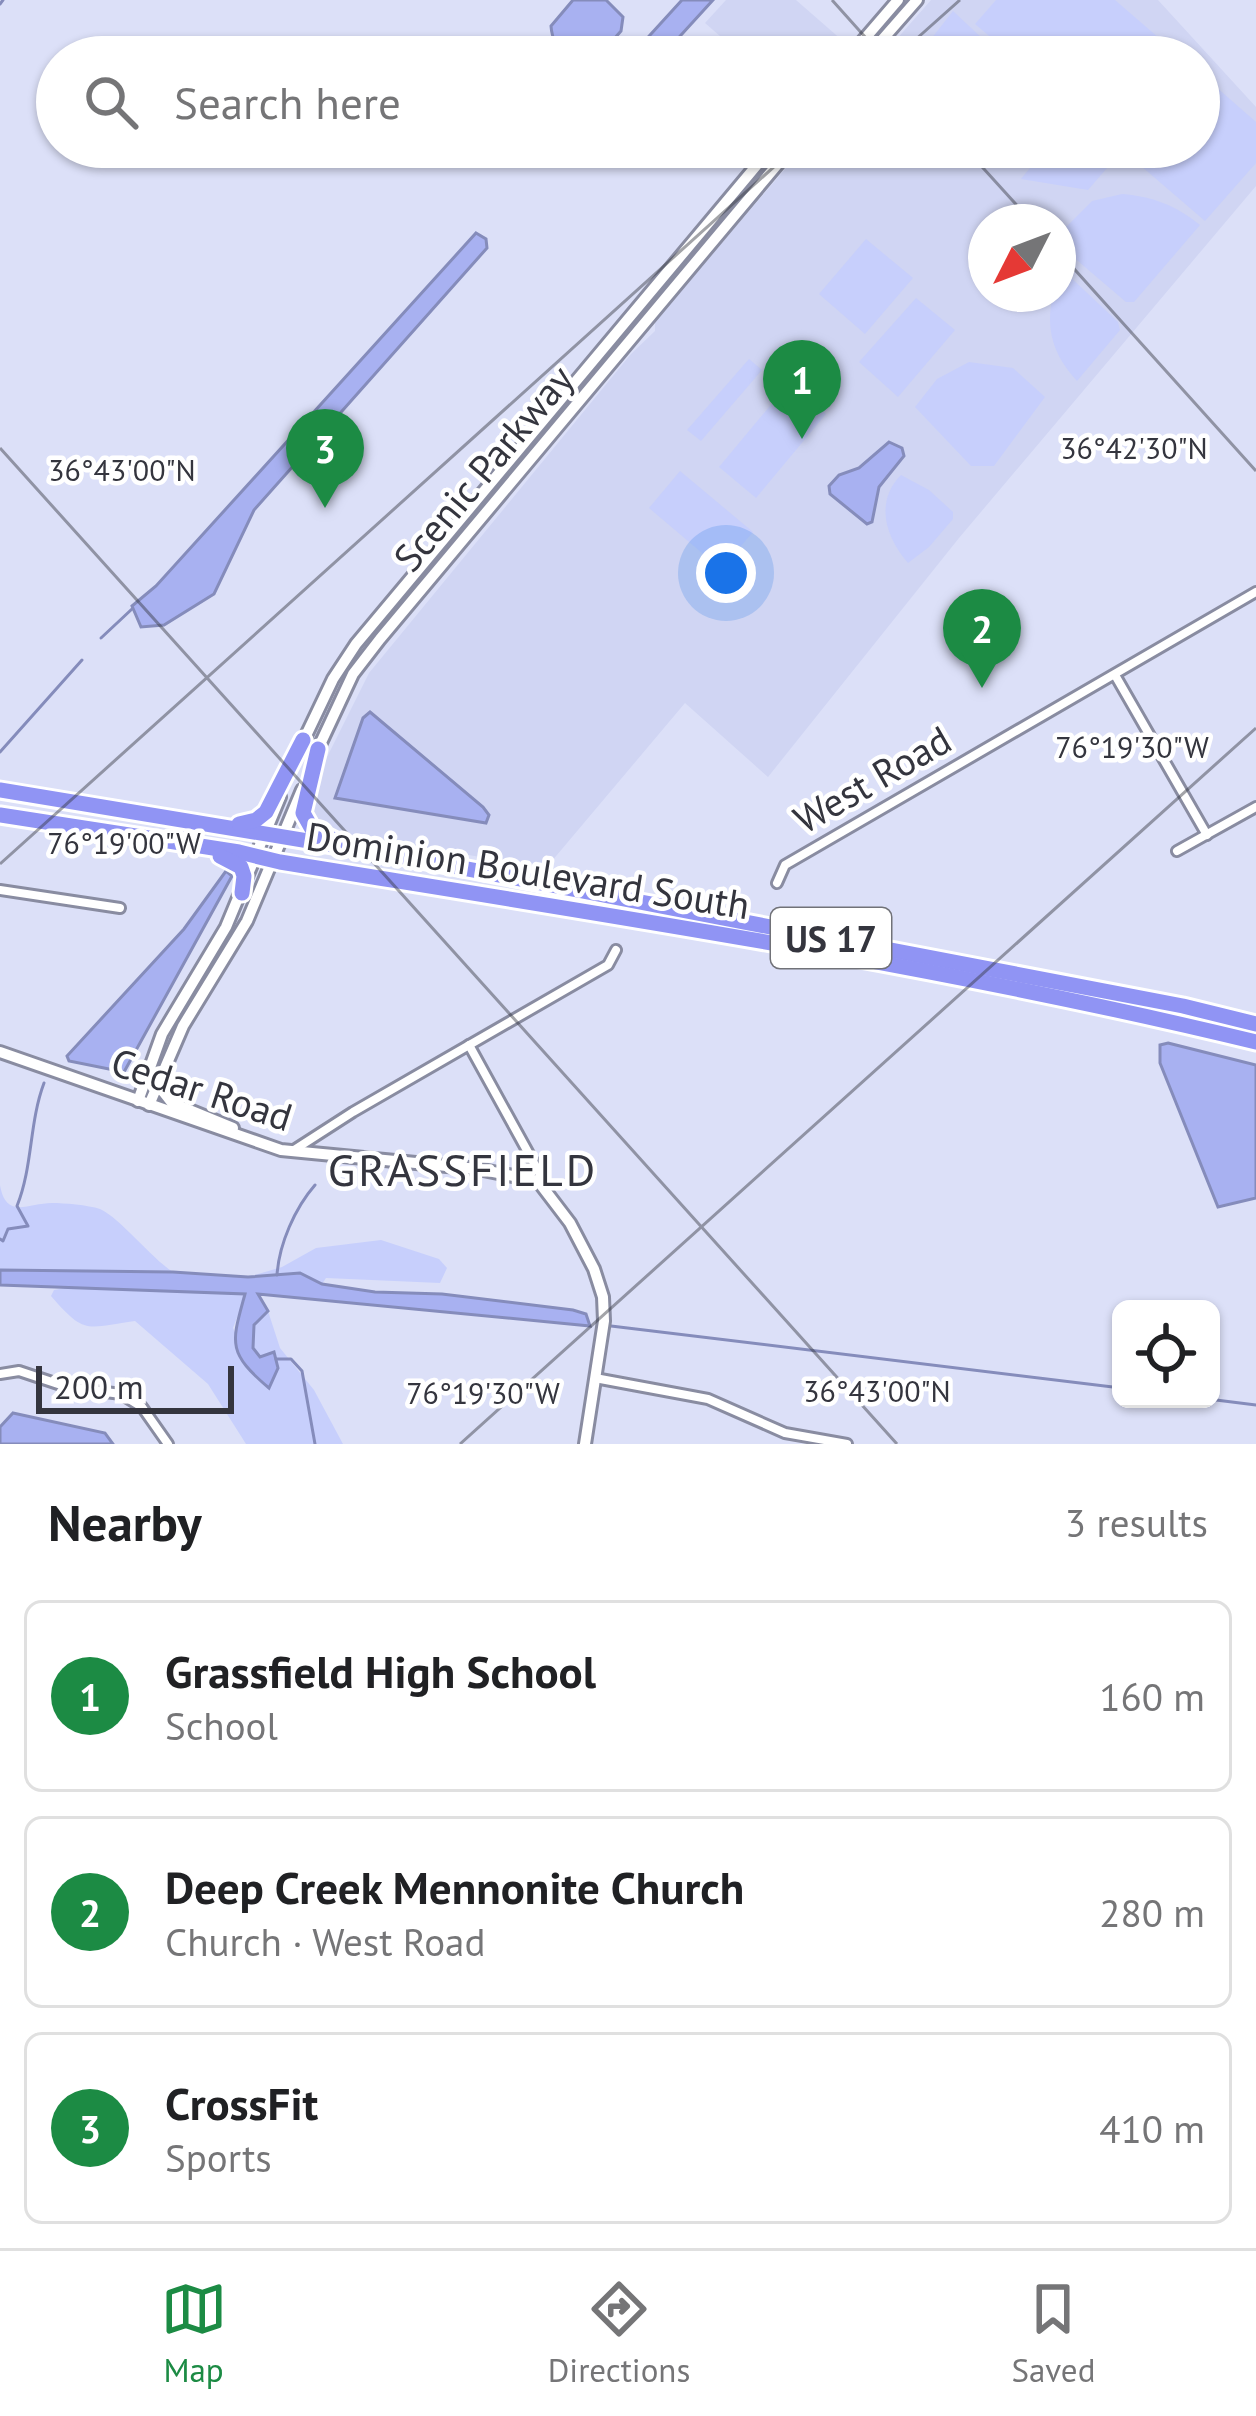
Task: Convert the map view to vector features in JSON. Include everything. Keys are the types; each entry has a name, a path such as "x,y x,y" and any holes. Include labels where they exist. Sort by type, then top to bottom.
{"highway":[{"path":"201,821 242,824 256,820 311,745"},
{"path":"311,745 303,804 306,821 320,835 383,853"},
{"name":"Dominion Boulevard South","path":"0,790 548,884"},
{"name":"Dominion Boulevard South","path":"0,815 934,972 1256,1042"},
{"path":"171,842 233,860 244,876 242,892"},
{"path":"544,905 548,884"},
{"name":"US 17","path":"548,884 1256,1024"}],"street":[{"path":"867,36 898,0"},
{"path":"885,36 917,0"},
{"name":"Scenic Parkway","path":"265,858 333,679 356,644 754,168"},
{"name":"Scenic Parkway","path":"311,745 380,639 775,168"},
{"name":"West Road","path":"777,883 785,865 1256,592"},
{"path":"1115,674 1207,835"},
{"path":"1177,851 1256,807"},
{"path":"143,1103 162,1034 265,858"},
{"path":"143,1103 247,921 265,858"},
{"path":"0,890 119,908"},
{"path":"293,1151 608,965 616,950"},
{"path":"469,1045 540,1174 538,1181 570,1222 600,1283 604,1321 585,1444"},
{"name":"Cedar Road","path":"0,1052 274,1148 478,1168 538,1181"},
{"path":"164,1067 161,1089 167,1100 274,1148"},
{"path":"0,1374 24,1372 67,1387 131,1398 167,1444"},
{"path":"595,1378 708,1399 801,1440 847,1444"}],"shaded area":[{"path":"573,0 606,0 623,17 617,36 553,36 551,26"},
{"path":"682,0 713,0 680,36 649,36"},
{"path":"726,0 796,0 837,36 720,36 705,23"},
{"path":"931,0 1158,0 1191,36 899,36"},
{"path":"996,0 1115,0 1157,36 989,36 975,24"},
{"path":"953,11 980,36 933,36"},
{"path":"1220,68 1256,107 1256,186 959,538 768,777 685,703 546,868 315,829 306,805 309,793 369,673 631,354 655,331 655,321 786,168 1220,168"},
{"path":"1220,90 1256,122 1256,163 1205,221 1143,168 1220,168"},
{"path":"1030,168 1107,168 1088,190 1021,179"},
{"path":"1122,194 1144,197 1200,225 1134,302 1126,302 1076,259 1076,217 1092,201"},
{"path":"476,233 486,239 487,248 254,510 214,594 164,625 141,627 132,606 156,586"},
{"path":"866,239 913,278 865,334 819,294"},
{"path":"1076,282 1118,322 1120,330 1077,381 1057,351 1051,312 1076,312"},
{"path":"916,298 955,330 898,397 859,362"},
{"path":"749,359 762,370 701,441 687,430"},
{"path":"969,362 1013,368 1045,397 994,466 971,466 915,407 937,379"},
{"path":"789,383 826,414 756,498 719,467"},
{"path":"889,442 902,448 904,456 879,487 872,522 867,524 830,494 829,486"},
{"path":"680,471 753,532 721,569 649,508"},
{"path":"901,475 929,490 953,512 953,519 929,547 908,563 886,520 888,497"},
{"path":"370,712 483,807 489,815 486,823 335,798 363,718"},
{"path":"226,871 232,876 124,1072 69,1061 67,1056 184,929"},
{"path":"1160,1045 1256,1065 1256,1198 1218,1207 1160,1063"},
{"path":"0,1185 13,1206 57,1203 100,1209 173,1272 0,1270"},
{"path":"381,1240 439,1259 447,1268 440,1283 326,1278 322,1284 300,1273 248,1277 282,1267 316,1248"},
{"path":"0,1270 248,1277 300,1273 322,1284 375,1292 442,1294 573,1310 586,1314 590,1326 258,1294 268,1311 254,1325 253,1348 260,1357 274,1352 278,1368 269,1388 245,1365 236,1346 245,1294 0,1285"},
{"path":"54,1290 246,1294 233,1328 257,1378 273,1353 260,1357 253,1348 254,1325 268,1311 280,1348 314,1390 343,1444 246,1444 208,1384 135,1321 87,1326 71,1317 51,1296"},
{"path":"13,1413 105,1433 113,1444 0,1444 0,1427"}],"waterway":[{"path":"0,4 3,0"},
{"path":"101,638 132,609"},
{"path":"0,752 82,660"},
{"path":"0,1239 8,1229 28,1226 17,1206 44,1083"},
{"path":"277,1275 289,1227 315,1185"},
{"path":"611,1326 1112,1387"},
{"path":"276,1359 291,1359 302,1371 315,1444"},
{"path":"1220,1400 1256,1405"}],"place":[{"name":"Grassfield High School","path":"802,439"},
{"name":"CrossFit","path":"325,508"},
{"name":"Deep Creek Mennonite Church","path":"982,688"}],"district":[{"name":"GRASSFIELD","path":"463,1169"}]}
